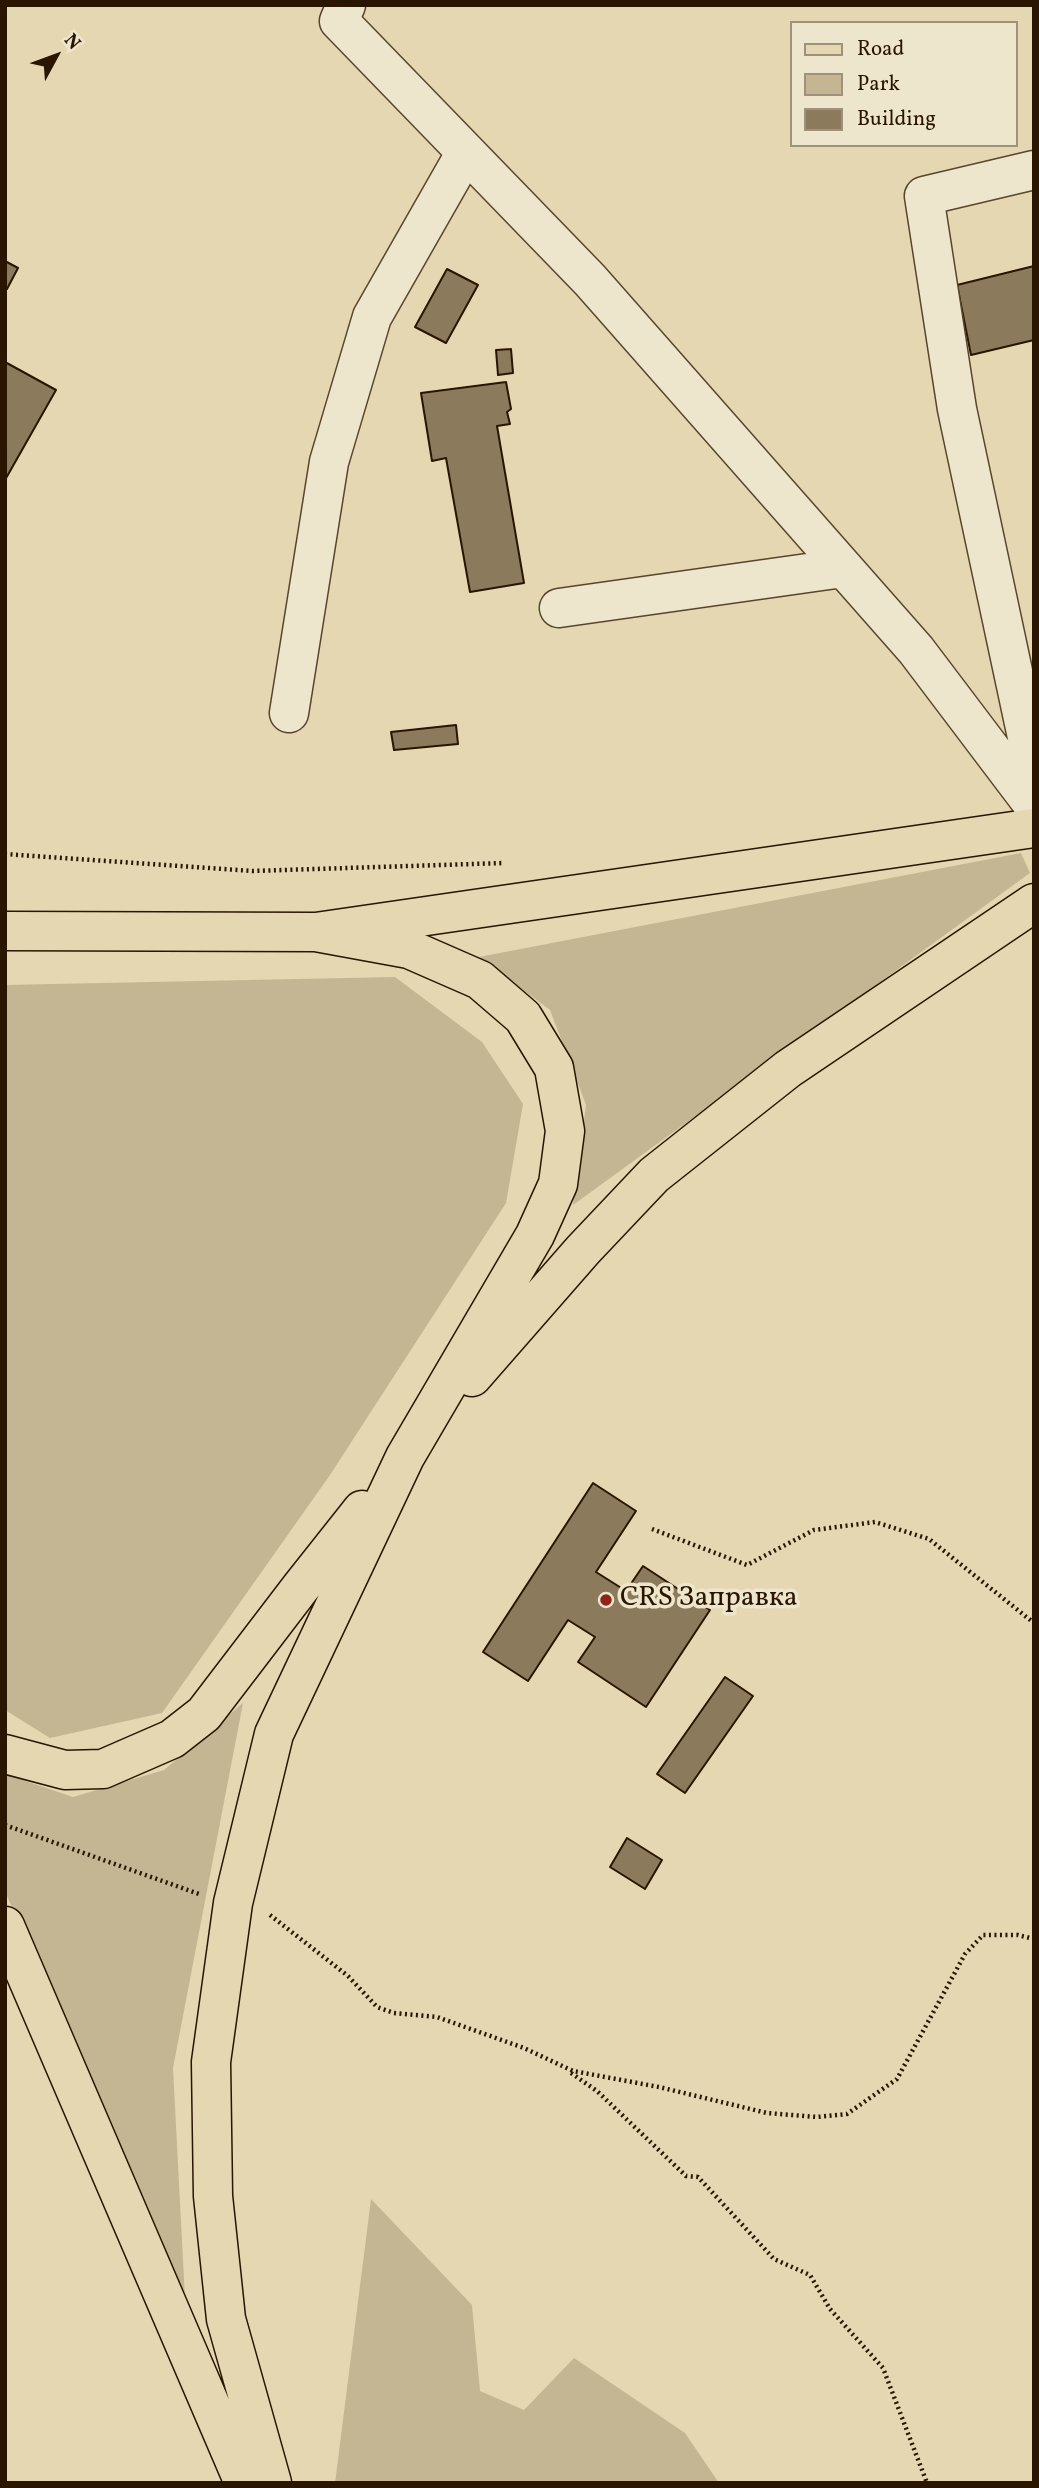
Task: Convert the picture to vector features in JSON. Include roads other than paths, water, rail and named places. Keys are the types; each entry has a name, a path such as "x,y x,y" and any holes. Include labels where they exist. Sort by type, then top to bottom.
{"main road":[{"path":"5,931 316,932 1034,828"},
{"path":"5,1754 65,1770 103,1769 172,1739 204,1714 405,1457 574,1259 654,1175 788,1069 1034,903"},
{"path":"272,2483 226,2319 213,2196 211,2062 233,1903 274,1734 315,1642 405,1457 534,1235 558,1184 565,1131 554,1068 523,1017 480,980 409,949 316,932"},
{"path":"5,1926 244,2483"}],"lane":[{"path":"346,5 340,21 590,280 916,650 1034,806"},
{"path":"289,713 329,461 372,317 466,152"},
{"path":"1034,170 923,196 957,409 1034,770"},
{"path":"559,608 843,568"}],"place":[{"name":"CRS Заправка","path":"606,1600"}]}
